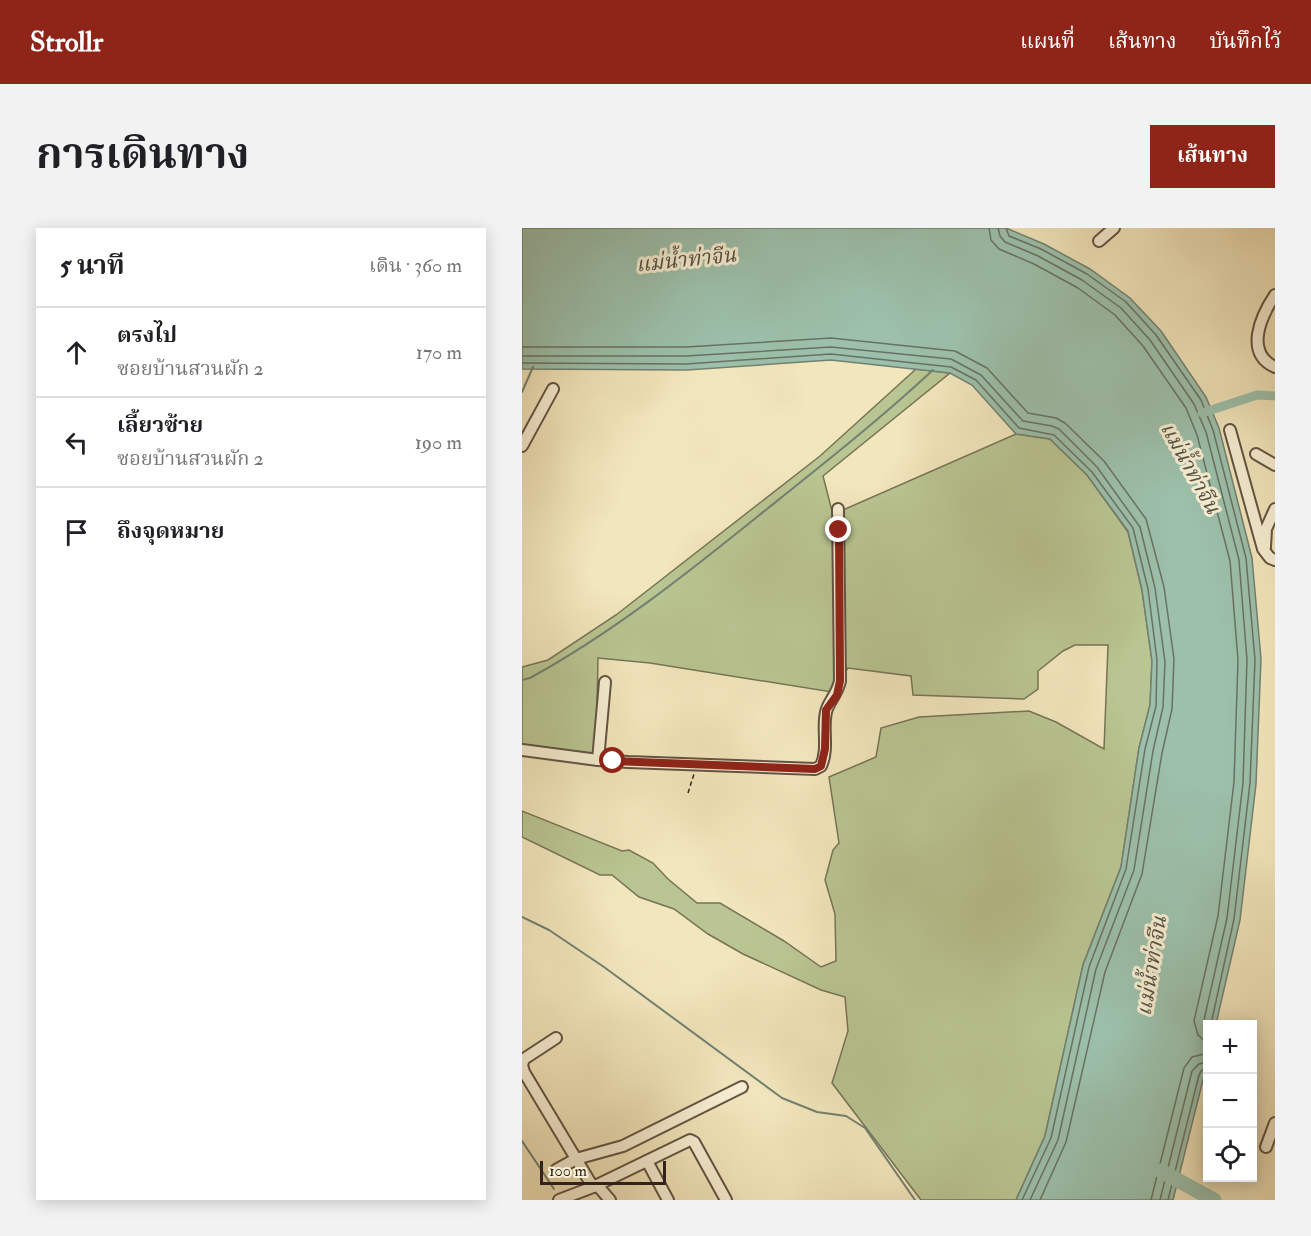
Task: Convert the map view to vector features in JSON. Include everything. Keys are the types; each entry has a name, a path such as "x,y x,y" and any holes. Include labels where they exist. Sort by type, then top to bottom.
{"street":[{"path":"1099,241 1114,228"},
{"path":"1275,295 1262,315 1257,342 1258,352 1275,367"},
{"path":"522,446 553,389"},
{"path":"1230,430 1263,549 1270,556"},
{"path":"1256,454 1275,465"},
{"path":"522,750 598,760 815,769 821,766 825,749 826,710 837,695 840,681 838,509"},
{"path":"1270,556 1265,536 1274,513"},
{"path":"598,760 605,682"},
{"path":"556,1038 524,1059 522,1065 524,1072 576,1160 595,1186 610,1200"},
{"path":"556,1170 576,1160 623,1146 742,1087"},
{"path":"1266,1147 1275,1123"},
{"path":"566,1199 690,1140 694,1142 726,1200"},
{"path":"647,1161 668,1200"}],"path":[{"path":"688,793 697,764"}],"shaded area":[{"path":"916,369 950,373 823,476 832,511 843,510 1016,434 1050,439 1087,475 1128,532 1142,590 1152,661 1150,705 1139,748 1121,867 1083,965 1045,1136 1016,1200 921,1200 832,1083 848,1031 845,997 821,990 743,954 708,934 674,909 639,897 612,875 600,875 522,837 522,811 622,851 629,850 653,863 697,903 720,903 784,941 821,967 836,961 835,914 825,880 833,850 839,843 829,777 876,757 881,728 919,717 1029,711 1056,722 1104,749 1108,645 1075,645 1063,651 1038,671 1038,689 1024,699 913,695 911,676 848,668 832,692 650,663 598,658 596,754 522,744 522,667 548,660 616,615 820,456"}],"water":[{"name":"แม่น้ำท่าจีน","path":"522,228 1006,228 1044,244 1090,269 1130,298 1161,331 1206,397 1219,428 1252,558 1261,659 1256,784 1240,920 1217,1020 1203,1020 1203,1080 1173,1200 1016,1200 1045,1136 1083,965 1121,867 1139,748 1150,705 1152,661 1142,590 1128,531 1087,475 1050,439 1016,434 972,385 950,373 831,360 687,370 522,369"}],"waterway":[{"path":"522,392 533,367"},
{"path":"522,680 530,678 590,642 675,582 846,445 933,370"},
{"path":"1202,413 1257,395 1275,396"},
{"path":"522,917 549,930 604,967 782,1098 817,1112 846,1116 865,1128 915,1200"},
{"path":"522,1141 554,1189"},
{"path":"1161,1171 1214,1200"}],"route":[{"path":"613,761 815,769 821,766 825,749 826,710 837,695 840,681 839,530"}]}
